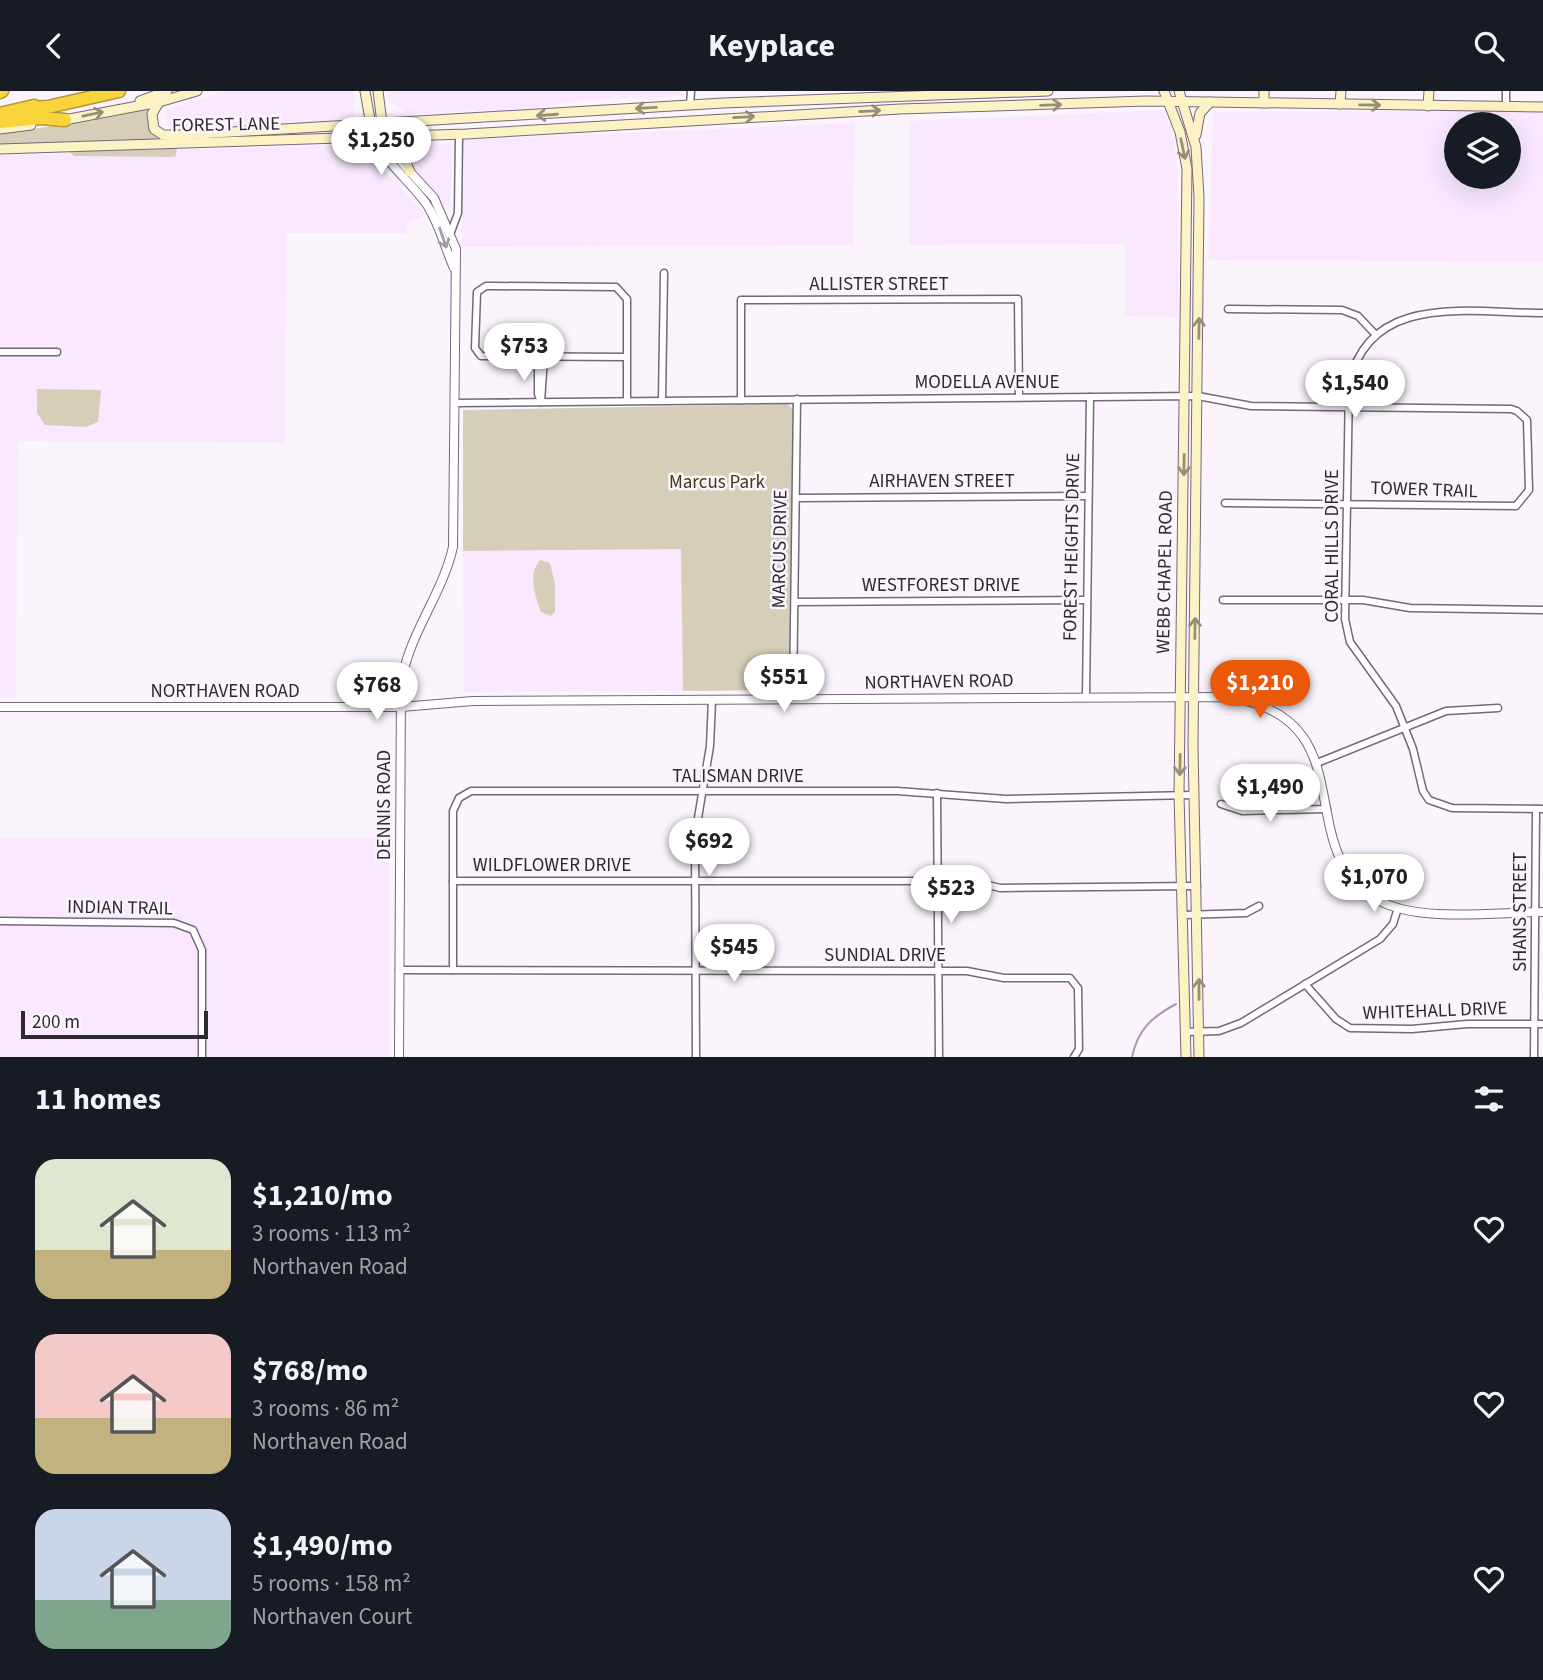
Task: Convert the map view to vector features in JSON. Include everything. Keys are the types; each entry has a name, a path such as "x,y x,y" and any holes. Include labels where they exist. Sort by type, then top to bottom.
{"highway":[{"path":"0,114 85,91"},
{"path":"29,108 48,107 119,91"},
{"path":"0,122 40,118 65,120"}],"main road":[{"path":"121,108 167,91"},
{"path":"0,129 159,102 197,91"},
{"path":"365,91 366,104 377,131"},
{"path":"377,131 378,91"},
{"name":"FOREST LANE","path":"0,149 377,131 416,124 690,105 1048,91"},
{"name":"WEBB CHAPEL ROAD","path":"1164,91 1185,158 1187,199 1179,795 1186,1057"},
{"name":"WEBB CHAPEL ROAD","path":"1179,91 1196,147 1199,197 1193,795 1198,915 1199,1057"},
{"path":"1264,91 1264,103"},
{"path":"1340,104 1341,91"},
{"path":"1428,106 1429,91"},
{"path":"1008,92 1008,106"},
{"path":"934,94 934,108"},
{"path":"840,98 840,113"},
{"name":"FOREST LANE","path":"180,139 348,127 421,135 459,134 934,108 1169,101 1543,107"},
{"path":"159,102 152,114 154,129 163,135 180,139"},
{"path":"1196,147 1197,122 1210,102"},
{"path":"348,127 360,121 366,104"},
{"path":"379,105 389,118 416,124"},
{"path":"690,105 691,120"},
{"path":"580,112 580,126"},
{"path":"489,119 489,132"},
{"path":"410,172 403,160 403,148 421,135"},
{"path":"1187,199 1199,197"}],"street":[{"path":"690,105 691,91"},
{"path":"1506,91 1506,106"},
{"path":"377,131 391,167 428,207 456,271"},
{"name":"DENNIS ROAD","path":"377,131 436,201 456,249 453,547 440,589 408,652 401,685 399,1057"},
{"path":"451,232 458,213 459,134"},
{"path":"428,207 436,201"},
{"path":"662,400 664,273"},
{"path":"626,357 481,356 474,348 475,298 480,288 494,286 612,287 622,290 627,299 627,401"},
{"name":"ALLISTER STREET","path":"741,400 741,300 1018,299 1018,397"},
{"path":"1228,309 1342,310 1358,316 1376,335"},
{"name":"CORAL HILLS DRIVE","path":"1539,809 1437,805 1423,790 1405,727 1384,687 1350,642 1345,601 1348,407 1353,366 1376,335 1402,318 1424,312 1543,313"},
{"path":"0,352 57,352"},
{"path":"541,357 538,394 541,402"},
{"name":"MODELLA AVENUE","path":"455,403 1198,396 1251,406 1517,411"},
{"name":"FOREST HEIGHTS DRIVE","path":"1086,697 1090,397"},
{"name":"MARCUS DRIVE","path":"793,699 797,399"},
{"name":"TOWER TRAIL","path":"1225,503 1516,506 1529,490 1527,420 1517,411"},
{"name":"AIRHAVEN STREET","path":"796,498 1088,496"},
{"name":"WESTFOREST DRIVE","path":"795,602 1086,600"},
{"path":"1223,600 1376,601 1410,608 1543,610"},
{"name":"NORTHAVEN ROAD","path":"0,707 401,707 473,702 1228,697 1263,705 1291,724 1304,738 1317,762 1333,847 1348,873 1379,901 1422,912 1539,912"},
{"path":"696,1057 696,818 710,745 712,700"},
{"path":"1317,762 1446,712 1498,708"},
{"name":"TALISMAN DRIVE","path":"453,970 453,811 456,802 465,793 937,793 1006,799 1193,795"},
{"path":"937,793 939,1057"},
{"path":"1221,804 1242,811 1327,809"},
{"name":"SHANS STREET","path":"1534,1057 1539,809"},
{"name":"WILDFLOWER DRIVE","path":"453,881 972,881 1000,888 1197,886"},
{"path":"1184,915 1246,913 1259,906"},
{"path":"1186,1032 1230,1029 1380,939 1393,924 1398,908"},
{"name":"INDIAN TRAIL","path":"0,921 174,923 193,930 202,950 202,1057"},
{"name":"SUNDIAL DRIVE","path":"399,970 967,971 1004,978 1064,977 1075,981 1079,1049 1074,1057"},
{"name":"WHITEHALL DRIVE","path":"1305,984 1336,1019 1350,1028 1412,1030 1467,1024 1543,1024"}],"shaded area":[{"path":"225,91 354,91 354,115 347,121 271,126 168,127 165,110"},
{"path":"388,91 682,91 682,96 582,100 534,108 410,114 388,101"},
{"path":"1164,110 1177,154 1178,317 1125,316 1125,244 909,245 910,121"},
{"path":"1543,111 1543,262 1209,260 1213,112"},
{"path":"855,123 853,245 462,247 463,140"},
{"path":"452,143 450,206 445,205 413,167 412,147"},
{"path":"370,144 385,171 426,215 407,223 407,233 287,233 285,443 18,441 16,697 0,697 0,155"},
{"path":"682,549 683,691 464,692 463,551"},
{"path":"0,838 389,838 389,1057 0,1057"}],"green space":[{"path":"149,109 149,127 158,138 155,139 0,146 0,133 85,122"},
{"path":"177,147 176,156 172,157 74,156 70,152"},
{"path":"37,389 101,390 98,422 86,427 45,425 37,413"},
{"name":"Marcus Park","path":"788,404 793,409 790,690 683,691 681,549 463,551 463,410"},
{"path":"540,560 550,563 555,584 555,612 551,616 541,612 535,593 534,572"}],"waterway":[{"path":"1132,1057 1142,1031 1160,1014 1176,1004"}]}
